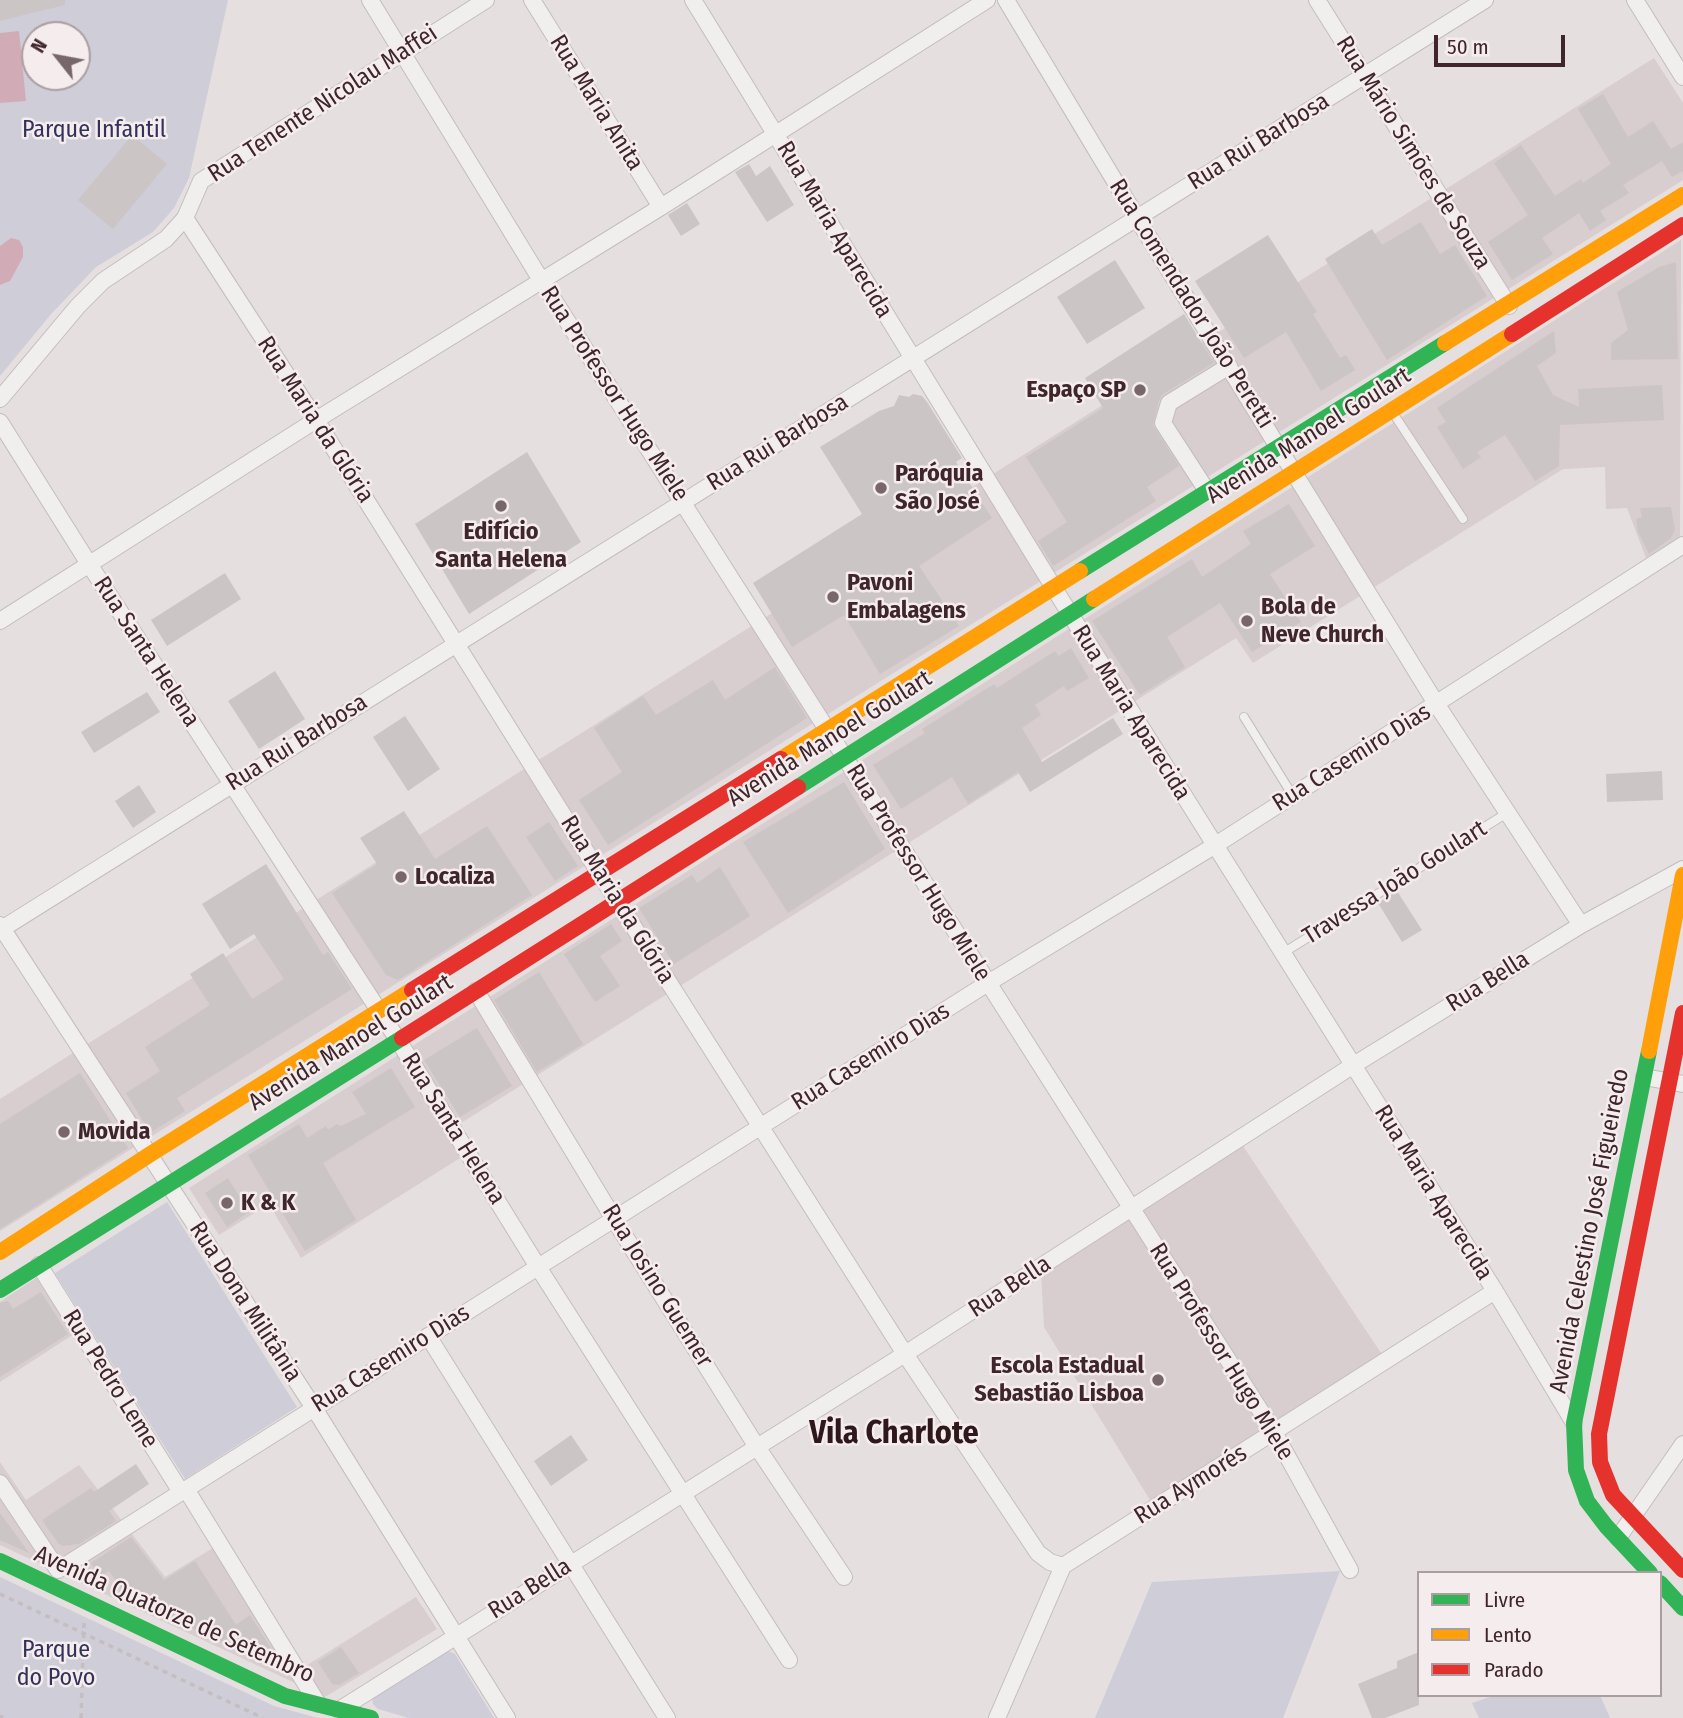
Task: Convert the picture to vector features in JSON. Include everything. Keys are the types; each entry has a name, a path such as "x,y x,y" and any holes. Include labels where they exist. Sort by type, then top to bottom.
{"main road":[{"name":"Avenida Manoel Goulart","path":"0,1252 1206,491 1683,195"},
{"name":"Avenida Manoel Goulart","path":"0,1290 169,1186 1683,225"},
{"name":"Avenida Celestino José Figueiredo","path":"1648,1571 1587,1501 1576,1470 1574,1423 1683,875"},
{"name":"Avenida Celestino José Figueiredo","path":"1683,1013 1676,1083 1599,1434 1600,1462 1612,1495 1683,1570"},
{"name":"Avenida Quatorze de Setembro","path":"0,1562 285,1696 371,1718"},
{"path":"1662,1585 1683,1608"}],"street":[{"name":"Rua Professor Hugo Miele","path":"370,0 541,280 1274,1432 1350,1570"},
{"name":"Rua Tenente Nicolau Maffei","path":"0,399 78,306 103,281 166,239 185,218 201,181 486,0"},
{"name":"Rua Maria Anita","path":"532,0 661,207"},
{"name":"Rua Maria Aparecida","path":"693,0 912,359 1214,846 1495,1291 1574,1423"},
{"path":"0,621 987,0"},
{"name":"Rua Comendador João Peretti","path":"1006,0 1437,705 1581,925"},
{"name":"Rua Mário Simões de Souza","path":"1317,0 1508,306"},
{"name":"Rua Rui Barbosa","path":"1,928 1485,0"},
{"path":"1635,0 1683,77"},
{"name":"Rua Maria da Glória","path":"185,218 316,420 905,1354 1038,1553 1050,1562 1063,1566"},
{"path":"1206,491 1163,423 1169,403 1229,366"},
{"name":"Rua Santa Helena","path":"0,422 398,1040 538,1267 789,1660"},
{"name":"Rua Casemiro Dias","path":"58,1570 988,983 1214,846 1683,545"},
{"name":"Rua Bella","path":"339,1710 905,1354 1352,1066 1581,925 1683,869"},
{"name":"Rua Dona Militânia","path":"1,928 314,1408 507,1718"},
{"name":"Rua Josino Guemer","path":"476,991 614,1219 757,1447 844,1577"},
{"path":"1644,1077 1676,1083"},
{"name":"Rua Pedro Leme","path":"39,1265 318,1704"},
{"name":"Rua Aymorés","path":"1063,1566 1495,1291"},
{"path":"428,1336 667,1718"},
{"path":"1618,1538 1683,1444"},
{"path":"0,1483 58,1570 50,1586"},
{"path":"997,1718 1063,1566"}],"lane":[{"path":"1391,410 1463,519"},
{"path":"1244,717 1293,796"},
{"name":"Travessa João Goulart","path":"1283,953 1507,813"}],"path":[{"path":"0,1594 263,1718"},
{"path":"81,1718 84,1616"}],"shaded area":[{"path":"19,31 21,91 25,91 26,101 0,103 0,33"},
{"path":"1654,58 1683,103 1683,180 0,1231 0,1099"},
{"path":"11,238 19,240 23,247 23,257 10,281 0,285 0,246"},
{"path":"1681,240 1680,540 1646,558 1627,508 1606,509 1605,467 1563,469 1253,663 1236,638 445,1133 460,1158 301,1258 269,1204 219,1235 189,1188"},
{"path":"1241,1143 1385,1359 1153,1505 1044,1327 1041,1271"},
{"path":"36,1278 74,1334 0,1382 0,1302"},
{"path":"0,1462 26,1500 79,1465 165,1577 213,1548 293,1674 416,1597 437,1629 325,1697 0,1545"}],"green space":[{"name":"Parque Infantil","path":"0,0 228,0 189,178 174,208 153,232 96,267 52,313 0,376"},
{"path":"167,1202 297,1407 185,1479 55,1273"},
{"path":"1340,1571 1283,1718 1095,1718 1152,1582"},
{"name":"Parque do Povo","path":"0,1577 274,1706 318,1718 0,1718"},
{"path":"446,1650 455,1654 494,1718 409,1718 378,1709 373,1704 372,1696"},
{"path":"1490,1697 1601,1697 1610,1718 1479,1718 1472,1703"}],"building":[{"path":"0,0 65,0 65,5 0,21"},
{"path":"1603,94 1628,137 1653,121 1671,149 1683,142 1683,171 1672,177 1662,161 1623,185 1629,193 1600,211 1606,220 1590,231 1579,213 1542,238 1553,254 1512,280 1488,242 1528,215 1494,163 1521,145 1555,196 1581,179 1583,183 1611,164 1578,109"},
{"path":"132,135 167,164 113,229 78,200"},
{"path":"749,164 756,176 770,166 794,205 767,222 735,172"},
{"path":"687,203 700,224 681,236 668,215"},
{"path":"1421,222 1440,254 1455,245 1487,296 1387,360 1325,259 1372,229 1382,245"},
{"path":"1268,235 1317,312 1313,314 1340,358 1346,355 1355,370 1321,391 1286,332 1244,358 1195,281"},
{"path":"1115,260 1145,308 1087,344 1057,297"},
{"path":"1676,262 1678,359 1611,360 1611,343 1628,330 1617,292 1659,267"},
{"path":"1184,314 1214,363 1163,394 1159,400 1153,425 1179,466 1147,487 1156,501 1053,566 1038,541 1067,522 1026,457 1103,408 1085,378"},
{"path":"1554,331 1556,353 1537,366 1553,395 1579,407 1578,389 1662,385 1664,420 1560,425 1559,466 1535,481 1505,435 1477,452 1481,457 1463,469 1437,427 1446,422 1437,408"},
{"path":"913,394 922,396 927,402 962,458 956,462 992,518 919,566 959,626 880,674 844,615 792,647 753,583 862,514 820,447 879,411 894,406 899,395 909,397"},
{"path":"527,452 581,542 469,614 415,524"},
{"path":"1289,504 1315,546 1270,574 1301,622 1252,652 1220,603 1167,637 1185,667 1140,695 1092,621 1192,559 1202,577 1251,544 1243,531"},
{"path":"1671,507 1675,530 1671,538 1649,554 1638,532 1636,519 1642,517 1640,508"},
{"path":"225,573 241,599 167,646 151,620"},
{"path":"1071,648 1089,678 1067,691 1064,686 1035,705 1041,715 1022,728 1042,762 1113,718 1123,734 1030,792 1018,772 968,804 952,777 901,809 873,765 925,733 922,729 994,684 997,688 1055,651 1059,656"},
{"path":"775,667 807,718 608,845 579,800 622,772 594,728 643,696 656,715 713,680 725,700"},
{"path":"275,671 305,719 259,749 228,701"},
{"path":"147,692 160,712 94,753 81,732"},
{"path":"405,716 440,769 408,791 373,737"},
{"path":"1662,771 1663,800 1607,802 1606,774"},
{"path":"844,782 885,849 788,913 743,842"},
{"path":"139,785 156,812 133,828 115,801"},
{"path":"404,811 435,859 487,826 532,895 398,980 386,975 332,893 377,864 360,838"},
{"path":"549,822 578,866 555,881 526,837"},
{"path":"266,864 323,955 328,952 352,989 177,1098 185,1111 150,1133 126,1093 160,1071 145,1047 210,1005 190,974 223,953 252,999 284,979 254,934 230,949 202,904"},
{"path":"720,867 750,916 674,964 639,908 692,875 697,883"},
{"path":"1397,891 1422,930 1402,942 1378,903"},
{"path":"611,924 622,941 600,956 620,986 595,1002 564,954"},
{"path":"539,972 583,1044 537,1072 494,1000"},
{"path":"477,1028 512,1086 460,1117 424,1060"},
{"path":"391,1068 415,1107 323,1163 356,1220 305,1251 248,1155 299,1124 307,1138 326,1126 328,1130 366,1114 352,1092"},
{"name":"Movida","path":"80,1073 128,1148 0,1229 0,1124"},
{"path":"228,1178 249,1212 227,1227 205,1193"},
{"path":"41,1292 68,1334 0,1377 0,1303 8,1301 13,1309"},
{"path":"571,1435 588,1460 551,1486 534,1461"},
{"path":"136,1464 149,1484 109,1511 116,1521 79,1544 63,1546 58,1543 42,1520 91,1488 94,1492"},
{"path":"0,1513 29,1553 0,1540"},
{"path":"131,1537 164,1580 195,1561 236,1625 250,1615 286,1672 211,1638 124,1592 109,1571 100,1577 91,1563"},
{"path":"341,1647 359,1673 339,1685 332,1684 318,1662"},
{"path":"1417,1653 1419,1705 1385,1718 1372,1718 1358,1684 1397,1668 1397,1661"}],"traffic: fast":[{"path":"1080,571 1445,343"},
{"path":"798,787 1094,599"},
{"path":"0,1290 402,1038"},
{"path":"1648,1571 1606,1526 1587,1501 1576,1470 1574,1423 1649,1051"},
{"path":"0,1561 285,1696 371,1718"},
{"path":"1662,1585 1683,1608"}],"traffic: slow":[{"path":"1445,343 1683,195"},
{"path":"1094,599 1512,334"},
{"path":"781,759 1080,571"},
{"path":"1649,1051 1683,875"},
{"path":"0,1252 412,990"}],"traffic: jam":[{"path":"1512,334 1683,225"},
{"path":"412,990 781,759"},
{"path":"402,1038 798,787"},
{"path":"1683,1013 1599,1434 1600,1462 1613,1495 1683,1570"}],"place":[{"name":"Espaço SP","path":"1140,390"},
{"name":"Paróquia São José","path":"881,488"},
{"name":"Edifício Santa Helena","path":"501,506"},
{"name":"Pavoni Embalagens","path":"833,597"},
{"name":"Bola de Neve Church","path":"1247,621"},
{"name":"Localiza","path":"401,877"},
{"name":"Movida","path":"64,1132"},
{"name":"K & K","path":"227,1203"},
{"name":"Escola Estadual Sebastião Lisboa","path":"1158,1380"}],"district":[{"name":"Vila Charlote","path":"894,1434"}]}
